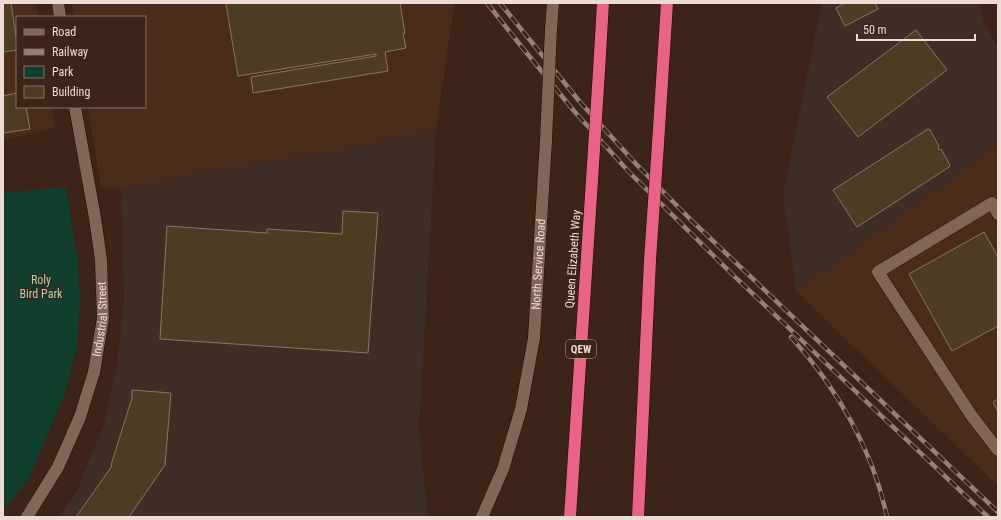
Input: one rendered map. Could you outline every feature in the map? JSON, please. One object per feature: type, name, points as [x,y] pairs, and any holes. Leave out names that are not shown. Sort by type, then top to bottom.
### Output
[{"type":"highway","name":"Queen Elizabeth Way","points":[[570,517],[603,3]]},
{"type":"highway","points":[[638,517],[650,260],[667,3]]},
{"type":"street","points":[[58,3],[60,16]]},
{"type":"street","name":"North Service Road","points":[[482,517],[504,469],[521,408],[534,338],[553,3]]},
{"type":"street","name":"Industrial Street","points":[[27,517],[58,467],[80,417],[94,372],[103,318],[101,260],[96,218],[75,108]]},
{"type":"street","points":[[998,214],[992,203],[878,272],[971,414],[998,450]]},
{"type":"shaded area","points":[[3,3],[36,3],[38,16],[16,16],[16,108],[52,108],[55,128],[3,140]]},
{"type":"shaded area","points":[[72,3],[452,3],[454,7],[436,129],[336,151],[204,172],[121,189],[101,187],[88,108],[146,108],[146,16],[74,16]]},
{"type":"shaded area","points":[[822,3],[979,3],[983,20],[998,48],[998,145],[796,291],[783,194]]},
{"type":"shaded area","points":[[436,129],[419,429],[428,517],[59,517],[76,493],[104,424],[117,365],[124,300],[121,189],[204,172],[336,151]]},
{"type":"shaded area","points":[[998,145],[998,486],[796,291]]},
{"type":"green space","name":"Roly Bird Park","points":[[66,187],[78,264],[80,303],[77,347],[65,393],[29,478],[3,510],[3,193]]},
{"type":"building","points":[[3,3],[11,3],[16,36],[16,50],[3,52]]},
{"type":"building","points":[[400,3],[406,48],[385,52],[388,71],[253,93],[251,77],[376,56],[376,54],[238,76],[226,4]]},
{"type":"building","points":[[845,3],[875,3],[878,9],[845,26],[836,8]]},
{"type":"building","points":[[916,30],[947,70],[858,137],[827,97]]},
{"type":"building","points":[[16,93],[16,108],[26,108],[30,129],[3,133],[3,96]]},
{"type":"building","points":[[928,129],[939,146],[939,150],[941,149],[950,165],[949,167],[857,227],[833,190]]},
{"type":"building","points":[[343,211],[378,213],[368,353],[160,339],[167,226],[267,233],[267,229],[342,234]]},
{"type":"building","points":[[984,232],[998,257],[998,326],[952,351],[909,274]]},
{"type":"building","points":[[132,390],[171,393],[165,465],[129,517],[76,517],[112,466],[111,465],[132,398]]},
{"type":"building","points":[[998,399],[998,412],[993,402]]},
{"type":"railway","points":[[487,3],[574,111],[629,172],[733,275],[988,517]]},
{"type":"railway","points":[[500,3],[580,102],[637,165],[691,220],[998,512]]},
{"type":"railway","points":[[791,337],[823,377],[851,421],[873,468],[887,517]]}]
